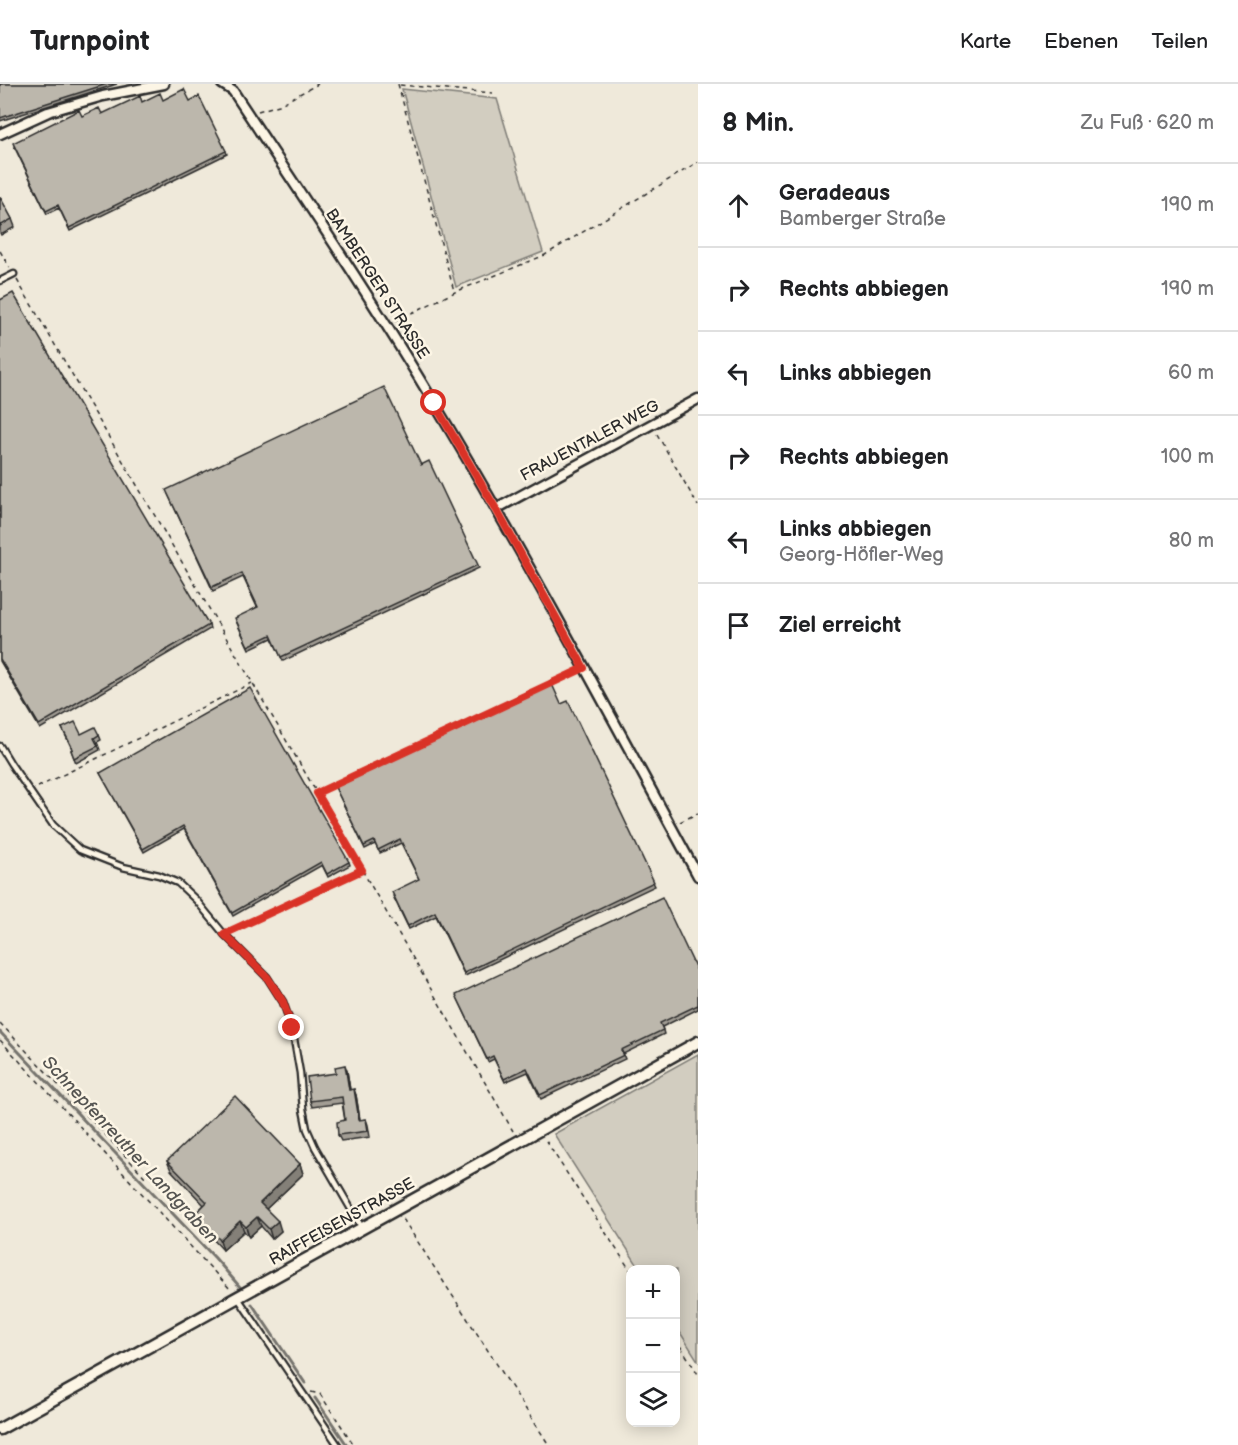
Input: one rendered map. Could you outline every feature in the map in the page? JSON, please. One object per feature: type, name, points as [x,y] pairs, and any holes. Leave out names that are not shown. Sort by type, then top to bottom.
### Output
[{"type":"street","points":[[0,134],[48,112],[103,96],[164,84]]},
{"type":"street","name":"BAMBERGER STRASSE","points":[[222,84],[233,91],[387,326],[434,403],[496,509],[698,876]]},
{"type":"street","name":"FRAUENTALER WEG","points":[[496,509],[698,399]]},
{"type":"street","name":"RAIFFEISENSTRASSE","points":[[0,1429],[698,1042]]},
{"type":"lane","points":[[0,281],[14,274]]},
{"type":"lane","points":[[0,746],[53,825],[80,850],[123,867],[159,874],[178,884],[196,900],[224,934],[267,977],[283,1002],[292,1028],[307,1129],[362,1228]]},
{"type":"lane","points":[[238,1297],[338,1445]]},
{"type":"path","points":[[249,116],[260,109],[279,105],[318,84]]},
{"type":"path","points":[[455,292],[399,85],[493,93]]},
{"type":"path","points":[[387,326],[455,292],[545,255],[698,162]]},
{"type":"path","points":[[0,250],[518,1141]]},
{"type":"path","points":[[651,424],[698,506]]},
{"type":"path","points":[[552,683],[584,668]]},
{"type":"path","points":[[30,791],[253,683]]},
{"type":"path","points":[[317,793],[371,768]]},
{"type":"path","points":[[672,827],[698,813]]},
{"type":"path","points":[[224,934],[362,870]]},
{"type":"path","points":[[0,1023],[148,1180]]},
{"type":"path","points":[[0,1040],[238,1297]]},
{"type":"path","points":[[538,1130],[627,1265]]},
{"type":"path","points":[[397,1209],[549,1445]]},
{"type":"path","points":[[680,1347],[698,1374]]},
{"type":"path","points":[[301,1389],[320,1394],[354,1445]]},
{"type":"shaded area","points":[[402,89],[497,99],[543,252],[456,287]]},
{"type":"shaded area","points":[[698,1054],[698,1361],[680,1332],[680,1265],[637,1265],[554,1134]]},
{"type":"building","points":[[0,84],[107,84],[0,118]]},
{"type":"building","points":[[184,89],[190,101],[199,96],[226,151],[69,228],[58,205],[46,211],[13,143],[79,110],[82,116],[99,108],[102,114],[140,96],[142,102],[160,93],[163,100]]},
{"type":"building","points":[[0,197],[12,219],[0,226]]},
{"type":"building","points":[[13,293],[209,625],[39,725],[0,659],[0,300]]},
{"type":"building","points":[[384,387],[421,465],[429,461],[478,565],[281,657],[271,635],[248,646],[235,618],[258,607],[242,573],[212,587],[166,490]]},
{"type":"building","points":[[551,682],[561,704],[568,701],[654,882],[464,973],[435,912],[408,926],[392,892],[419,879],[400,839],[378,850],[374,841],[364,846],[334,785]]},
{"type":"building","points":[[250,688],[349,862],[327,874],[321,862],[232,913],[183,826],[143,849],[100,773]]},
{"type":"building","points":[[75,722],[81,734],[95,727],[99,735],[94,738],[98,746],[74,758],[71,750],[73,749],[62,728]]},
{"type":"building","points":[[662,897],[698,973],[698,1005],[660,1023],[663,1030],[621,1050],[624,1055],[540,1095],[527,1068],[504,1079],[493,1056],[487,1059],[456,995]]},
{"type":"building","points":[[345,1065],[349,1090],[354,1089],[359,1120],[366,1119],[368,1131],[338,1135],[337,1122],[345,1120],[342,1097],[310,1101],[307,1077],[336,1073],[335,1067]]},
{"type":"building","points":[[235,1096],[300,1164],[260,1203],[278,1221],[269,1229],[257,1217],[246,1227],[240,1221],[220,1240],[195,1214],[207,1202],[167,1161]]},
{"type":"waterway","name":"Schnepfenreuther Landgraben","points":[[0,1032],[240,1287]]},
{"type":"waterway","name":"Schnepfenreuther Landgraben","points":[[252,1304],[305,1383]]},
{"type":"waterway","name":"Schnepfenreuther Landgraben","points":[[315,1398],[347,1445]]},
{"type":"route","points":[[292,1028],[283,1002],[267,977],[224,934],[362,870],[317,793],[584,668],[434,403]]}]
